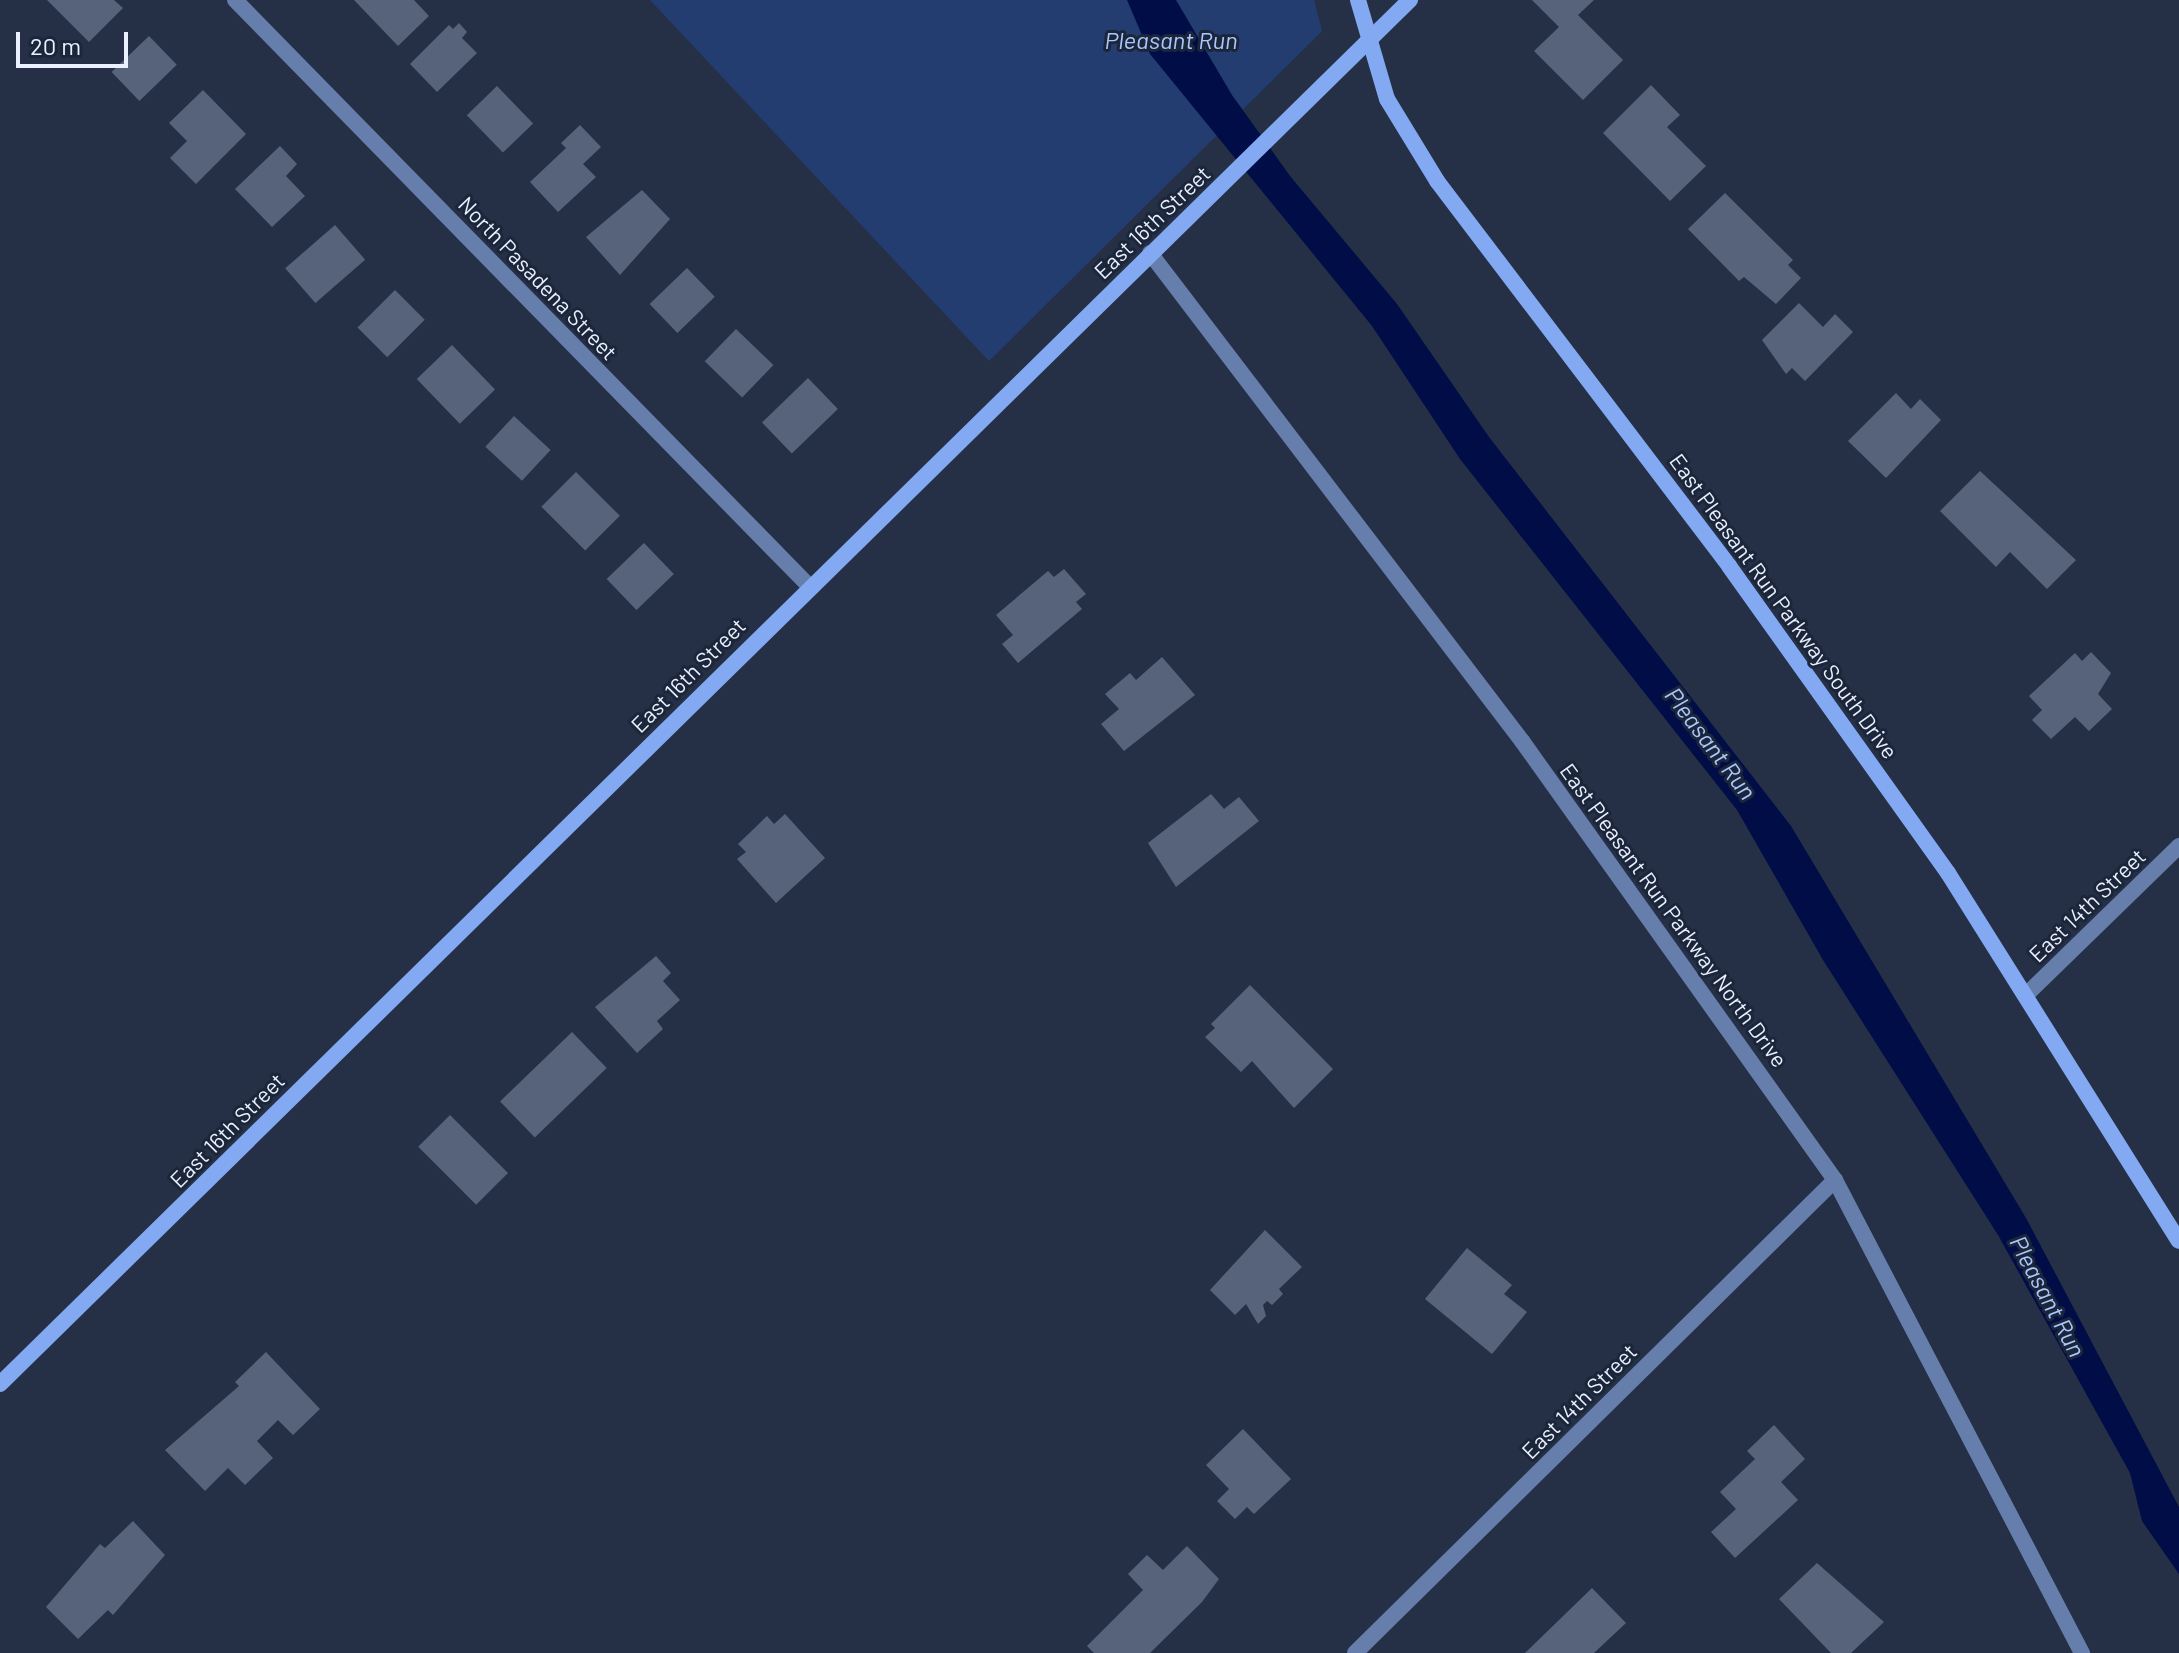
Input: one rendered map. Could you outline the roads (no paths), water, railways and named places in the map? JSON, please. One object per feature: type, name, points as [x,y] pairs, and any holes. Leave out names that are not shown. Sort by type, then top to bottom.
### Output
[{"type":"street","name":"North Pasadena Street","points":[[235,0],[809,586]]},
{"type":"street","name":"East Pleasant Run Parkway South Drive","points":[[1358,0],[1367,43],[1387,99],[1437,181],[1757,604],[1948,873],[2179,1241]]},
{"type":"street","name":"East 16th Street","points":[[0,1384],[809,586],[1410,0]]},
{"type":"street","name":"East Pleasant Run Parkway North Drive","points":[[1150,253],[1522,741],[1835,1180],[2082,1653]]},
{"type":"street","name":"East 14th Street","points":[[2026,995],[2179,846]]},
{"type":"street","name":"East 14th Street","points":[[1355,1653],[1835,1180]]},
{"type":"water","name":"Pleasant Run","points":[[1127,0],[1176,0],[1232,95],[1290,176],[1397,304],[1489,437],[1791,826],[2026,1218],[2179,1507],[2179,1574],[2142,1521],[2130,1473],[1998,1235],[1823,960],[1737,810],[1460,459],[1372,326],[1150,54]]}]
